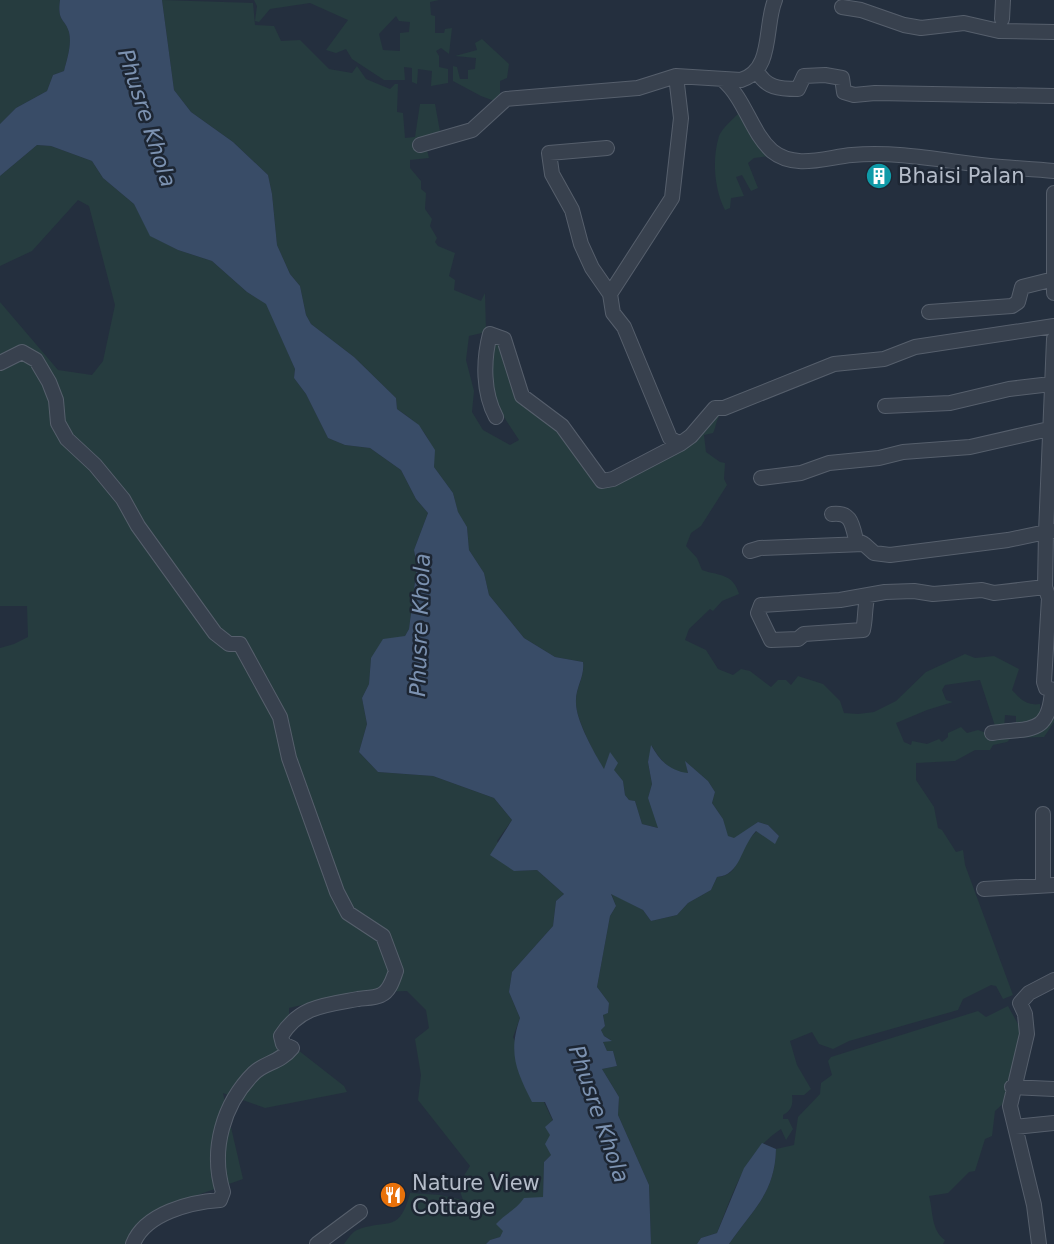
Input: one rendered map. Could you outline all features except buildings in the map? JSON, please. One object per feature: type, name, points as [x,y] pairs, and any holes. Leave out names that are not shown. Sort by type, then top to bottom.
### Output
[{"type":"street","points":[[420,145],[472,130],[506,99],[638,88],[676,76],[741,80],[757,71],[763,61],[770,12],[775,0]]},
{"type":"street","points":[[994,0],[1002,0],[1002,19]]},
{"type":"street","points":[[842,7],[861,10],[904,25],[921,28],[964,23],[999,31],[1054,32]]},
{"type":"street","points":[[757,71],[763,83],[781,90],[798,89],[804,76],[825,75],[842,78],[844,92],[854,95],[875,93],[1054,96]]},
{"type":"street","points":[[610,294],[672,198],[681,118],[676,76]]},
{"type":"street","points":[[723,80],[736,92],[746,113],[773,151],[800,162],[853,154],[924,157],[1054,171]]},
{"type":"street","points":[[607,148],[549,153],[552,174],[572,210],[581,244],[592,268],[610,294],[613,313],[624,327],[670,438],[680,444]]},
{"type":"street","points":[[1054,194],[1054,293]]},
{"type":"street","points":[[929,312],[1012,306],[1018,302],[1022,287],[1054,279]]},
{"type":"street","points":[[496,417],[485,388],[487,346],[490,334],[504,339],[522,396],[562,426],[602,481],[613,479],[680,444],[691,436],[715,408],[724,408],[834,363],[884,359],[915,347],[1054,326]]},
{"type":"street","points":[[992,733],[1030,730],[1041,723],[1052,707],[1053,690],[1046,688],[1044,682],[1050,634],[1049,598],[1045,587],[1050,531],[1049,429],[1054,339]]},
{"type":"street","points":[[0,363],[22,352],[36,360],[56,400],[58,423],[67,439],[95,465],[123,499],[138,526],[215,633],[229,644],[240,644],[280,717],[290,758],[337,891],[348,913],[383,936],[396,971],[390,986],[382,994],[332,1004],[299,1014],[291,1020],[281,1036],[283,1044],[292,1048],[279,1061],[256,1071],[235,1099],[223,1123],[218,1142],[223,1192],[220,1200],[205,1201],[168,1212],[146,1228],[133,1244]]},
{"type":"street","points":[[885,406],[950,403],[1052,379]]},
{"type":"street","points":[[761,478],[801,473],[829,464],[879,458],[903,452],[970,447],[1049,429]]},
{"type":"street","points":[[832,514],[844,513],[849,516],[856,540],[874,554],[890,555],[1008,540],[1050,531]]},
{"type":"street","points":[[750,551],[759,548],[864,544]]},
{"type":"street","points":[[868,595],[864,610],[866,619],[863,630],[804,634],[798,639],[771,640],[758,613],[760,604],[914,591],[933,594],[982,590],[1013,592],[1045,587]]},
{"type":"street","points":[[984,889],[1048,884],[1043,814]]},
{"type":"street","points":[[1054,980],[1029,993],[1020,1003],[1025,1014],[1027,1035],[1012,1087],[1010,1106],[1034,1205],[1039,1243],[1054,1236]]},
{"type":"street","points":[[1012,1087],[1054,1089]]},
{"type":"street","points":[[1015,1127],[1054,1123]]},
{"type":"street","points":[[317,1244],[360,1212]]},
{"type":"green space","points":[[0,0],[60,0],[60,16],[69,32],[70,42],[64,71],[53,75],[47,91],[16,108],[0,124]]},
{"type":"green space","points":[[162,0],[253,3],[255,25],[274,26],[281,41],[300,40],[329,69],[352,73],[357,66],[366,79],[390,89],[398,84],[397,112],[403,113],[405,138],[415,137],[420,104],[435,104],[441,137],[420,143],[420,148],[427,150],[429,158],[410,160],[410,168],[421,181],[421,189],[426,193],[425,209],[432,219],[430,226],[437,238],[435,242],[438,246],[455,253],[449,276],[455,280],[454,290],[481,301],[485,293],[486,332],[469,336],[466,360],[474,391],[472,412],[483,430],[510,445],[519,440],[498,408],[490,388],[494,340],[504,345],[521,397],[564,432],[593,471],[599,485],[646,467],[680,449],[717,413],[724,411],[713,433],[704,435],[706,452],[725,463],[724,479],[727,485],[701,526],[691,533],[686,546],[697,558],[702,570],[729,579],[739,594],[722,601],[713,611],[710,609],[689,629],[685,640],[706,650],[718,669],[733,675],[741,669],[750,671],[771,687],[778,680],[786,680],[791,685],[798,676],[823,684],[840,701],[844,713],[858,714],[874,712],[896,701],[926,672],[965,654],[975,658],[994,656],[1019,669],[1012,690],[1015,694],[1028,703],[1040,704],[1040,720],[1035,725],[1016,728],[1016,716],[1005,715],[1004,728],[996,729],[980,680],[945,685],[942,690],[946,700],[953,702],[896,723],[904,742],[911,745],[912,741],[927,744],[939,739],[942,742],[948,737],[948,733],[961,727],[967,733],[978,730],[992,735],[1036,730],[1054,709],[1054,722],[1044,737],[1011,738],[1007,742],[993,745],[990,750],[975,750],[955,761],[916,763],[916,780],[934,807],[938,828],[942,830],[956,852],[963,850],[965,865],[1013,995],[1003,999],[996,986],[991,985],[963,999],[958,1010],[849,1041],[833,1049],[819,1044],[812,1032],[790,1041],[797,1065],[811,1089],[804,1095],[792,1095],[791,1107],[783,1115],[783,1119],[788,1119],[793,1129],[786,1140],[781,1129],[758,1150],[741,1175],[717,1233],[701,1238],[697,1244],[651,1244],[649,1185],[618,1115],[619,1097],[602,1069],[617,1066],[613,1051],[607,1051],[603,1042],[611,1040],[604,1036],[601,1030],[605,1026],[603,1014],[608,1013],[609,1003],[597,987],[610,916],[616,906],[611,893],[643,910],[651,921],[677,915],[688,903],[711,890],[717,877],[732,871],[745,844],[757,831],[775,843],[779,836],[768,825],[758,822],[734,839],[727,836],[723,819],[712,803],[715,792],[708,781],[686,762],[688,774],[671,768],[659,757],[652,746],[648,762],[652,784],[648,798],[659,828],[642,824],[635,801],[629,800],[625,795],[623,781],[613,770],[617,763],[610,753],[604,770],[580,720],[576,698],[583,673],[583,662],[555,657],[524,638],[489,595],[484,573],[469,550],[467,527],[458,513],[453,493],[434,467],[434,457],[429,440],[413,420],[397,409],[396,398],[354,357],[311,324],[306,315],[300,286],[290,274],[277,245],[268,175],[233,142],[191,112],[174,90]]},
{"type":"green space","points":[[254,0],[439,0],[430,2],[431,15],[435,16],[435,33],[444,33],[445,29],[452,28],[449,54],[441,48],[436,51],[439,56],[439,67],[448,69],[448,83],[431,86],[432,71],[418,69],[417,84],[412,82],[412,68],[404,67],[405,80],[384,80],[352,59],[346,49],[336,53],[326,50],[348,20],[310,3],[270,9],[259,22],[255,21],[257,6]],"holes":[[[396,16],[399,21],[410,22],[409,32],[400,33],[400,51],[383,50],[379,34]]]},
{"type":"green space","points":[[482,39],[509,64],[507,78],[500,81],[500,103],[453,81],[453,66],[457,67],[460,79],[468,79],[468,70],[475,69],[476,58],[455,56],[477,50],[475,43]]},
{"type":"green space","points":[[741,111],[770,156],[754,158],[748,163],[758,188],[751,191],[742,175],[736,177],[744,196],[731,198],[730,208],[725,210],[716,183],[717,145],[723,130]]},
{"type":"green space","points":[[37,145],[51,146],[92,161],[103,178],[134,204],[151,236],[178,250],[212,261],[247,292],[267,304],[295,369],[294,378],[306,394],[328,438],[345,445],[370,448],[401,470],[416,499],[428,513],[414,550],[417,566],[409,629],[405,636],[371,658],[369,684],[362,698],[367,724],[359,752],[378,772],[433,776],[494,798],[512,820],[497,841],[514,871],[537,870],[564,894],[556,901],[553,926],[512,972],[509,992],[520,1018],[513,1037],[553,1121],[550,1135],[551,1155],[544,1162],[543,1197],[518,1207],[500,1237],[486,1244],[344,1244],[357,1230],[396,1220],[406,1206],[410,1193],[440,1195],[463,1200],[458,1185],[470,1166],[418,1100],[421,1075],[415,1039],[429,1028],[426,1010],[407,991],[352,993],[289,1008],[289,1043],[344,1086],[347,1092],[265,1108],[223,1093],[243,1179],[161,1208],[137,1224],[125,1244],[0,1244],[0,648],[28,637],[27,606],[0,606],[0,302],[58,370],[92,375],[103,361],[115,305],[89,206],[78,200],[32,251],[0,266],[0,176]]},
{"type":"green space","points":[[741,407],[730,413],[724,411]]},
{"type":"green space","points":[[1008,1006],[1024,1035],[1007,1100],[995,1111],[992,1136],[985,1139],[975,1171],[969,1172],[948,1193],[929,1196],[935,1226],[945,1240],[943,1244],[729,1244],[767,1190],[775,1165],[776,1149],[794,1145],[798,1117],[820,1094],[821,1083],[832,1075],[828,1061],[831,1057],[978,1011],[986,1017]]},
{"type":"water","name":"Phusre Khola","points":[[60,0],[162,0],[174,90],[191,112],[233,142],[268,175],[277,245],[290,274],[300,286],[306,315],[311,324],[354,357],[396,398],[397,409],[419,425],[435,450],[434,467],[453,493],[458,512],[467,527],[469,550],[484,573],[489,595],[524,638],[555,657],[583,662],[583,673],[576,698],[579,719],[604,769],[610,752],[618,763],[614,770],[623,781],[625,795],[629,800],[635,801],[642,824],[658,828],[648,798],[652,784],[648,762],[651,745],[658,756],[671,767],[688,773],[685,761],[708,781],[715,792],[712,803],[723,819],[728,836],[734,838],[758,822],[768,825],[779,836],[775,844],[756,831],[736,866],[725,875],[717,877],[711,890],[688,903],[677,915],[651,921],[643,910],[611,894],[616,906],[610,916],[597,987],[609,1003],[608,1013],[603,1015],[605,1026],[601,1030],[604,1036],[612,1041],[603,1042],[607,1051],[613,1051],[617,1066],[602,1069],[619,1097],[618,1115],[649,1185],[651,1244],[486,1244],[500,1237],[503,1231],[496,1224],[524,1198],[543,1197],[544,1162],[551,1155],[545,1144],[550,1135],[545,1127],[553,1120],[545,1102],[532,1102],[518,1071],[514,1052],[516,1030],[520,1018],[509,992],[512,972],[553,926],[556,901],[564,894],[537,870],[514,871],[490,855],[512,820],[494,798],[433,776],[378,772],[359,752],[367,724],[362,698],[369,684],[371,658],[383,639],[405,636],[409,629],[417,566],[414,550],[428,513],[416,499],[401,470],[370,448],[345,445],[328,438],[306,394],[294,378],[295,369],[266,304],[247,292],[212,261],[178,250],[150,236],[134,204],[103,178],[92,161],[51,146],[37,145],[0,176],[0,124],[16,108],[47,91],[53,75],[64,71],[70,37],[60,16]]},
{"type":"water","points":[[762,1143],[776,1149],[775,1165],[761,1201],[729,1244],[697,1244],[701,1238],[717,1233],[744,1168]]},
{"type":"place","name":"Bhaisi Palan","points":[[879,176]]},
{"type":"place","name":"Nature View Cottage","points":[[393,1195]]}]
